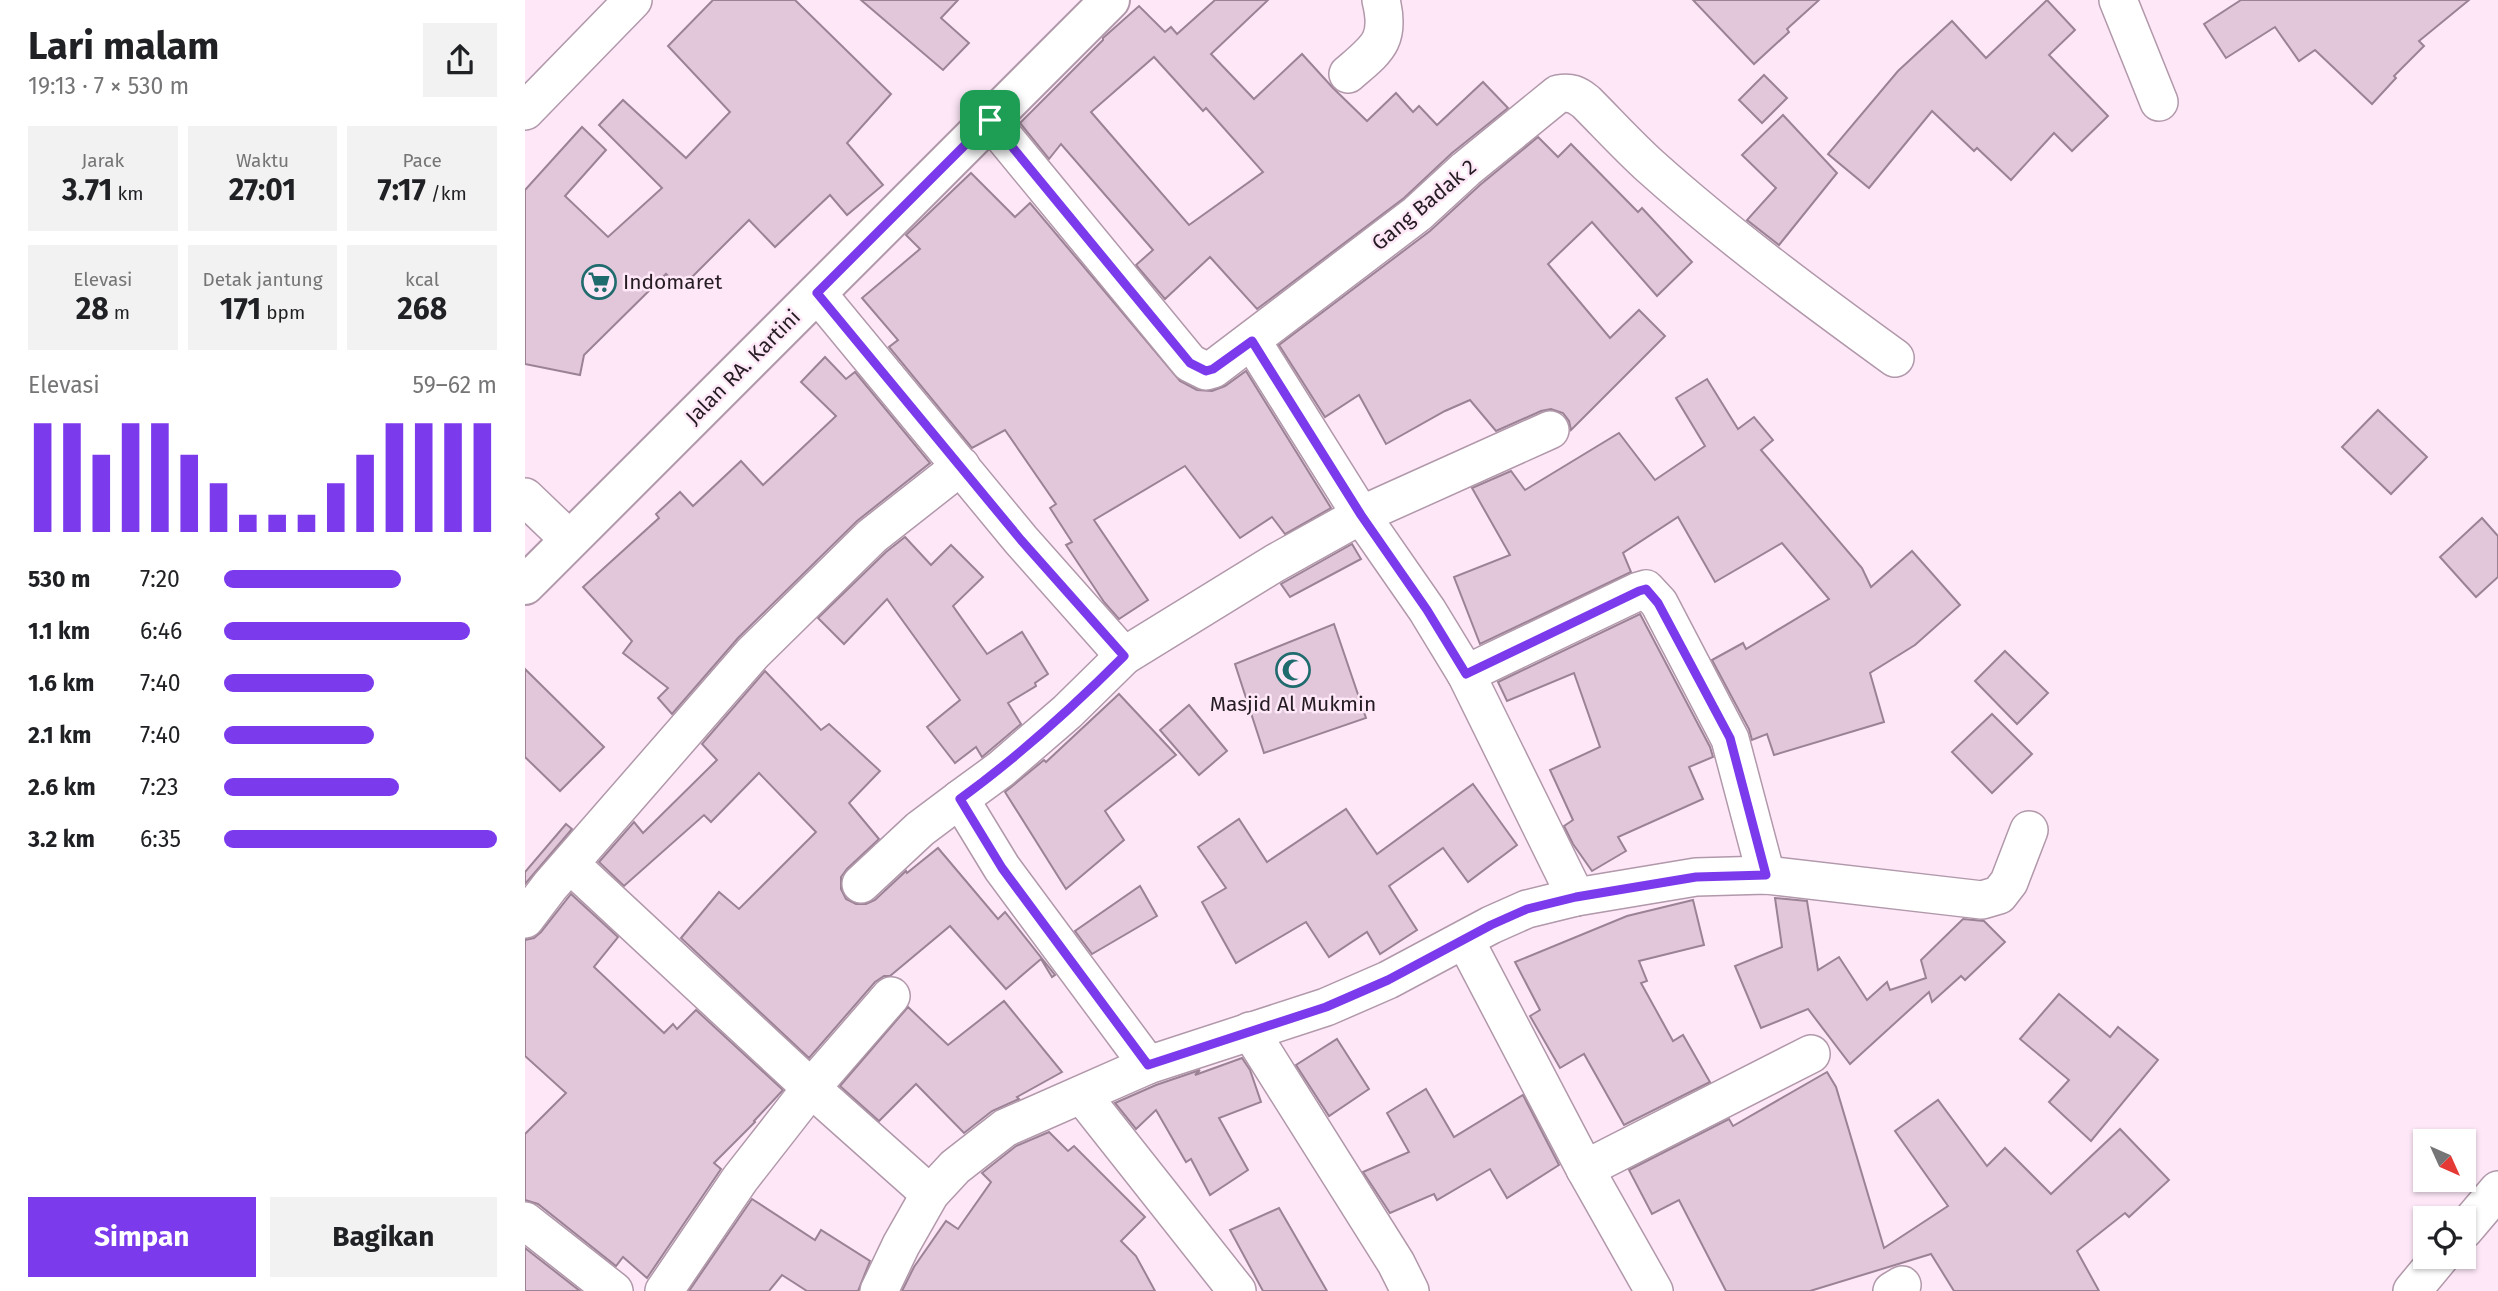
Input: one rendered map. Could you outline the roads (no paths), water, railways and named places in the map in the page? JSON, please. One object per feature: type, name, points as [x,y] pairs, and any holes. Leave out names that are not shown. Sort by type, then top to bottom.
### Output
[{"type":"street","points":[[525,111],[633,0]]},
{"type":"street","name":"Jalan RA. Kartini","points":[[525,585],[1110,0]]},
{"type":"street","points":[[1348,74],[1377,49],[1385,18],[1381,0]]},
{"type":"street","points":[[2118,0],[2159,102]]},
{"type":"street","name":"Gang Badak 2","points":[[990,120],[1190,363],[1206,371],[1213,369],[1252,341],[1417,214],[1466,169],[1558,94],[1567,93],[1576,94],[1586,102],[1649,165],[1728,232],[1810,297],[1895,358]]},
{"type":"street","points":[[817,293],[1124,656]]},
{"type":"street","points":[[1252,341],[1361,515],[1427,610],[1466,674],[1576,897]]},
{"type":"street","points":[[861,884],[920,829],[1001,769],[1067,712],[1124,656],[1361,515],[1549,430]]},
{"type":"street","points":[[525,919],[753,653],[872,536],[961,466]]},
{"type":"street","points":[[525,497],[570,540]]},
{"type":"street","points":[[1466,674],[1646,589],[1658,603],[1730,738],[1766,875]]},
{"type":"street","points":[[960,799],[1002,868],[1148,1065]]},
{"type":"street","points":[[879,1291],[930,1194],[955,1167],[1005,1128],[1148,1065],[1338,1001],[1388,980],[1491,925],[1527,909],[1576,897],[1696,877],[1766,875],[1982,900],[1999,895],[2009,881],[2029,830]]},
{"type":"street","points":[[570,864],[811,1088],[930,1194]]},
{"type":"street","points":[[1465,940],[1585,1169],[1654,1291]]},
{"type":"street","points":[[664,1291],[740,1179],[811,1088],[891,996]]},
{"type":"street","points":[[1250,1031],[1396,1263],[1410,1291]]},
{"type":"street","points":[[1585,1169],[1811,1054]]},
{"type":"street","points":[[1082,1095],[1237,1291]]},
{"type":"street","points":[[2476,1216],[2498,1190]]},
{"type":"street","points":[[525,1221],[614,1291]]},
{"type":"street","points":[[2411,1291],[2430,1269]]},
{"type":"place","name":"Indomaret","points":[[599,282]]},
{"type":"place","name":"Masjid Al Mukmin","points":[[1293,670]]}]
